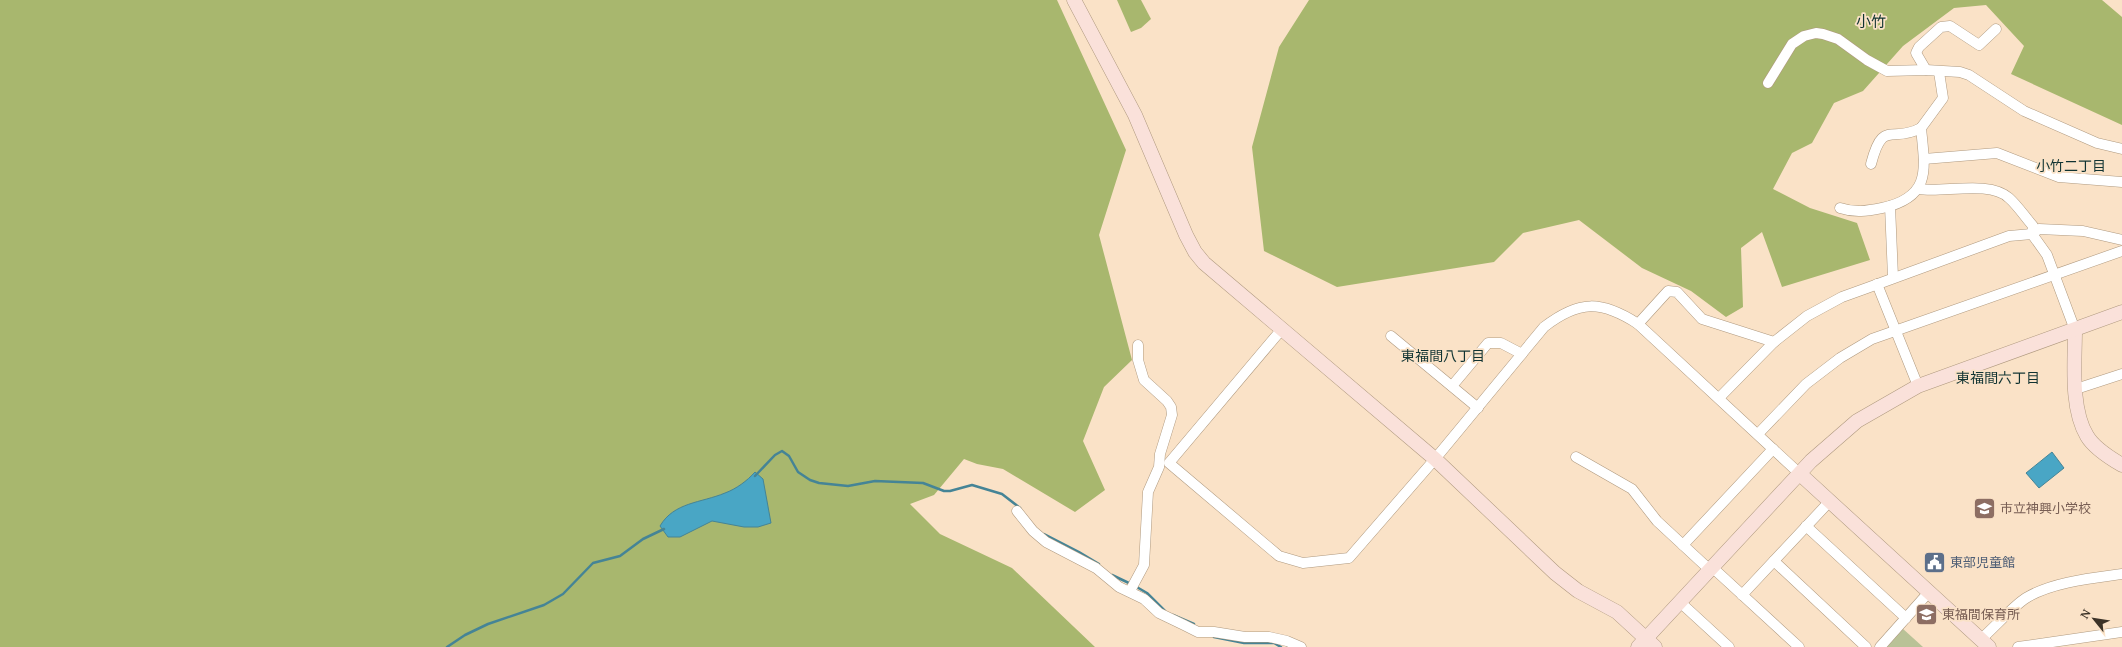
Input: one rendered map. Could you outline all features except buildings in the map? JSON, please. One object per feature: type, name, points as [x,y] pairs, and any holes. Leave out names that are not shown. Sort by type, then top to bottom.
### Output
[{"type":"street","points":[[1074,0],[1135,115],[1195,252],[1204,263],[1435,459],[1568,584],[1617,612],[1647,644],[1681,603],[1800,474],[1834,440],[1857,421],[1918,386],[2122,312]]},
{"type":"street","points":[[1926,70],[1916,53],[1919,47],[1941,27],[1950,26],[1979,45],[1996,29]]},
{"type":"street","points":[[1768,83],[1792,44],[1804,36],[1816,33],[1823,34],[1838,40],[1867,60],[1887,70],[1960,72],[1969,76],[2024,111],[2097,143],[2122,150]]},
{"type":"street","points":[[1871,164],[1876,144],[1885,136],[1891,133],[1905,134],[1921,128],[1943,98],[1939,72]]},
{"type":"street","points":[[1840,208],[1856,212],[1890,206],[1902,202],[1919,188],[1922,179],[1924,159],[1921,128]]},
{"type":"street","points":[[1924,159],[1997,153],[2059,177],[2122,182]]},
{"type":"street","points":[[1919,188],[1985,189],[1998,192],[2009,197],[2032,226],[2032,234],[2048,255],[2075,330],[2077,415],[2087,436],[2108,456],[2122,465]]},
{"type":"street","points":[[1890,206],[1893,277]]},
{"type":"street","points":[[1719,398],[1774,342],[1807,316],[1842,297],[1893,277],[2009,236],[2032,234],[2039,229],[2083,231],[2122,240]]},
{"type":"street","points":[[1758,434],[1806,384],[1840,358],[1872,339],[2122,251]]},
{"type":"street","points":[[1877,284],[1918,386]]},
{"type":"street","points":[[1638,324],[1668,292],[1676,292],[1702,318],[1774,342]]},
{"type":"street","points":[[1169,463],[1279,556],[1302,563],[1349,558],[1435,459],[1544,327],[1559,316],[1576,308],[1606,308],[1622,313],[1638,324],[1929,592],[1982,645],[2026,598],[2048,588],[2086,579],[2122,574]]},
{"type":"street","points":[[1159,467],[1169,463],[1282,329]]},
{"type":"street","points":[[1391,336],[1478,408]]},
{"type":"street","points":[[1452,386],[1488,343],[1501,343],[1522,354]]},
{"type":"street","points":[[1130,591],[1144,565],[1148,492],[1159,467],[1160,454],[1172,415],[1171,407],[1167,401],[1144,380],[1138,360],[1138,345]]},
{"type":"street","points":[[2076,389],[2122,374]]},
{"type":"street","points":[[1683,545],[1773,449]]},
{"type":"street","points":[[1576,457],[1632,489],[1657,521],[1799,647]]},
{"type":"street","points":[[1742,595],[1830,501]]},
{"type":"street","points":[[1017,511],[1033,531],[1046,542],[1096,568],[1112,582],[1144,599],[1159,613],[1198,632],[1214,632],[1245,637],[1269,636],[1287,641],[1300,647]]},
{"type":"street","points":[[1806,526],[1906,618]]},
{"type":"street","points":[[1774,562],[1866,647]]},
{"type":"street","points":[[1880,647],[1929,592]]},
{"type":"street","points":[[1681,603],[1729,647]]},
{"type":"street","points":[[2018,647],[2122,632]]},
{"type":"green space","points":[[0,0],[1057,0],[1126,150],[1099,235],[1132,360],[1104,387],[1083,441],[1105,490],[1075,512],[1003,469],[977,464],[964,459],[934,495],[910,504],[940,534],[1012,568],[1095,647],[0,647]]},
{"type":"green space","points":[[1117,0],[1141,0],[1151,19],[1141,28],[1131,32]]},
{"type":"green space","points":[[1309,0],[2102,0],[2122,17],[2122,125],[2011,74],[2024,46],[1986,5],[1954,8],[1903,46],[1863,91],[1834,103],[1812,143],[1792,153],[1773,189],[1810,208],[1857,223],[1870,260],[1782,287],[1762,232],[1741,248],[1743,307],[1726,317],[1691,291],[1642,268],[1579,220],[1523,233],[1494,262],[1337,287],[1264,251],[1252,147],[1279,47]]},
{"type":"green space","points":[[1902,628],[1923,647],[1884,647]]},
{"type":"water","points":[[2052,452],[2064,468],[2039,488],[2026,473]]},
{"type":"water","points":[[755,472],[763,479],[771,523],[758,527],[744,527],[712,521],[680,537],[668,537],[660,526],[666,518],[680,508],[729,491],[748,479]]},
{"type":"waterway","points":[[755,476],[775,455],[782,451],[789,456],[798,472],[810,480],[819,483],[848,486],[875,481],[923,483],[944,491],[950,491],[972,485],[1002,494],[1020,508]]},
{"type":"waterway","points":[[447,647],[465,635],[488,624],[544,605],[563,594],[593,563],[620,556],[643,539],[664,529]]},
{"type":"waterway","points":[[1044,534],[1099,564]]},
{"type":"waterway","points":[[1112,575],[1131,584]]},
{"type":"waterway","points":[[1135,586],[1147,593],[1165,611]]},
{"type":"waterway","points":[[1173,615],[1194,624]]},
{"type":"waterway","points":[[1214,637],[1244,643],[1274,643],[1281,647]]},
{"type":"place","name":"市立神興小学校","points":[[1985,508]]},
{"type":"place","name":"東部児童館","points":[[1935,562]]},
{"type":"place","name":"東福間保育所","points":[[1927,614]]},
{"type":"district","name":"小竹","points":[[1871,22]]},
{"type":"district","name":"小竹二丁目","points":[[2071,166]]},
{"type":"district","name":"東福間八丁目","points":[[1443,356]]},
{"type":"district","name":"東福間六丁目","points":[[1998,378]]}]
